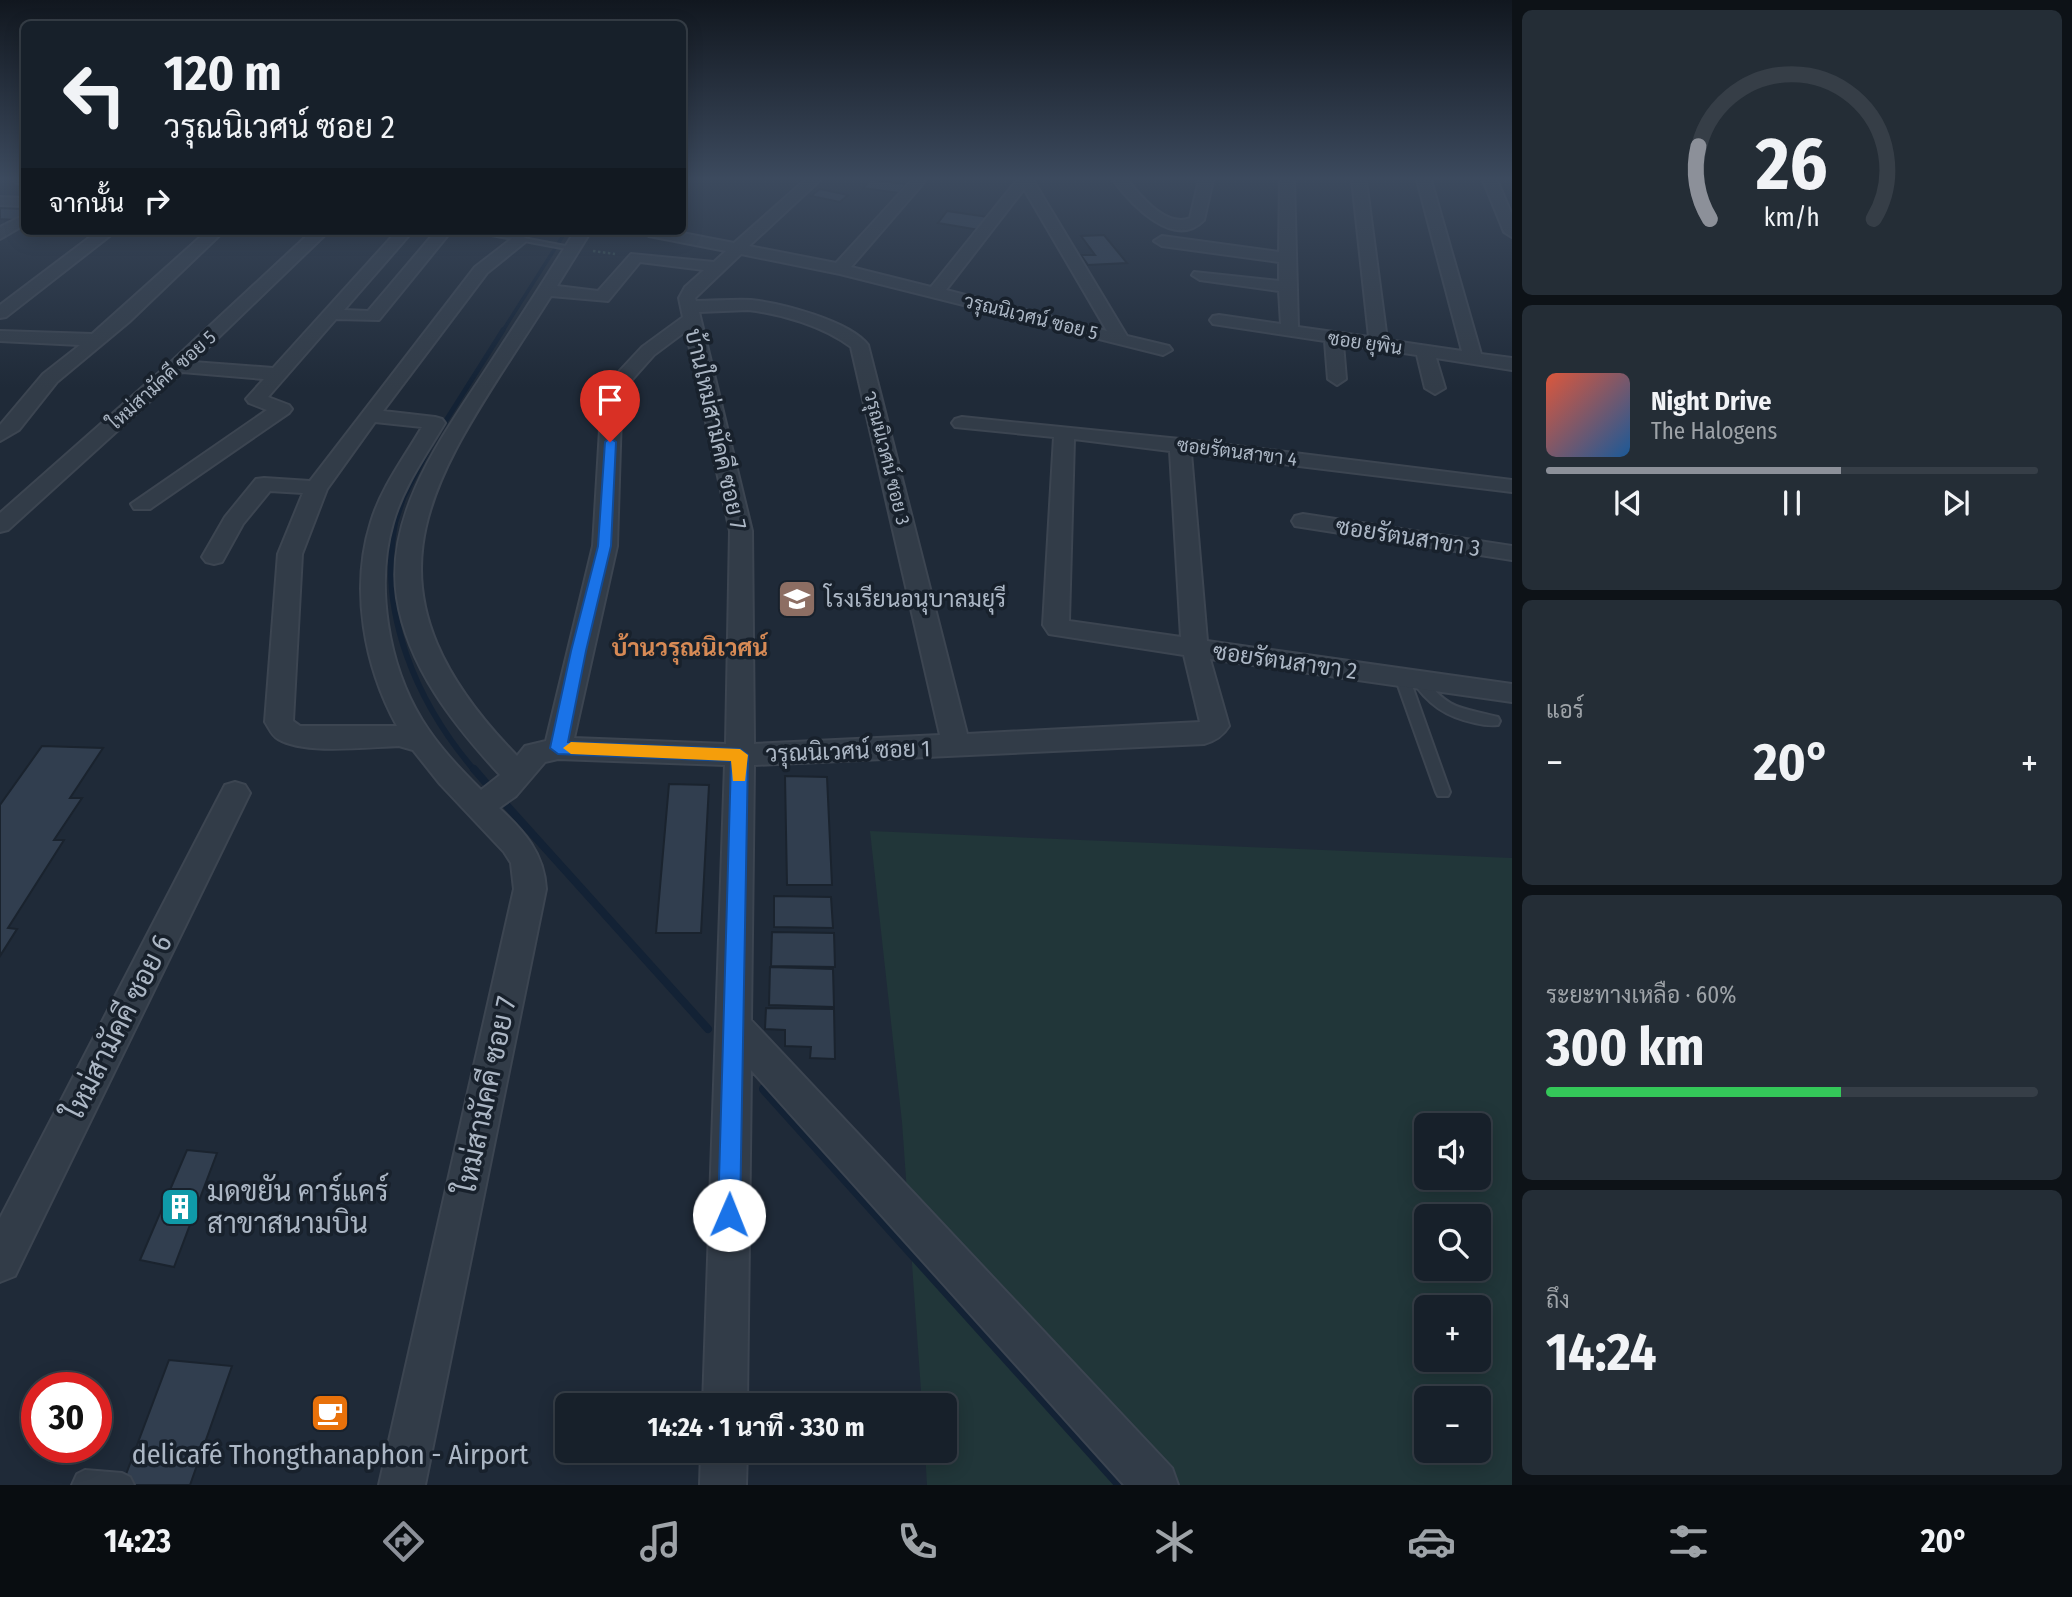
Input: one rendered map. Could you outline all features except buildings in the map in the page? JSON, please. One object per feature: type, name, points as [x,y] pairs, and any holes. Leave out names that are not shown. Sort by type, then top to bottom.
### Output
[{"type":"street","points":[[0,313],[84,249]]},
{"type":"street","points":[[0,435],[12,426],[50,378],[196,249]]},
{"type":"street","name":"ใหม่สามัคคี ซอย 5","points":[[0,525],[178,366],[302,249]]},
{"type":"street","points":[[142,504],[282,410],[256,399],[388,249]]},
{"type":"street","points":[[330,314],[373,316],[428,249]]},
{"type":"street","points":[[422,743],[399,736],[294,736],[282,728],[279,722],[290,554],[316,488],[481,270],[507,249]]},
{"type":"street","points":[[566,249],[546,290],[460,427],[433,477],[413,529],[407,570],[409,596],[417,628],[437,675],[476,732],[497,793],[535,754],[558,748],[605,546],[611,412],[621,381],[648,351],[690,313]]},
{"type":"street","name":"บ้านใหม่สามัคคี ซอย 7","points":[[725,1393],[740,755],[741,531],[687,298],[691,290],[735,249]]},
{"type":"street","name":"วรุณนิเวศน์ ซอย 5","points":[[742,249],[840,269],[1163,350]]},
{"type":"street","points":[[840,269],[857,249]]},
{"type":"street","points":[[935,293],[970,249]]},
{"type":"street","points":[[1067,249],[1121,340]]},
{"type":"street","points":[[1219,249],[1288,258]]},
{"type":"street","points":[[1288,249],[1290,332]]},
{"type":"street","points":[[1367,249],[1379,345]]},
{"type":"street","points":[[1443,249],[1473,359]]},
{"type":"street","points":[[546,290],[602,297],[636,258],[715,267]]},
{"type":"street","points":[[1200,275],[1287,287]]},
{"type":"street","name":"วรุณนิเวศน์ ซอย 3","points":[[690,313],[750,305],[765,307],[852,337],[859,345],[956,746]]},
{"type":"street","name":"ซอย ยุพิน","points":[[1219,320],[1512,364]]},
{"type":"street","points":[[0,336],[96,340]]},
{"type":"street","points":[[1334,339],[1337,379]]},
{"type":"street","points":[[1425,352],[1435,388]]},
{"type":"street","points":[[178,366],[277,374]]},
{"type":"street","name":"ใหม่สามัคคี ซอย 7","points":[[369,415],[435,423],[387,508],[377,535],[373,570],[374,611],[382,652],[397,694],[422,743],[497,793],[531,872],[530,889],[401,1485]]},
{"type":"street","name":"ซอยรัตนสาขา 4","points":[[962,423],[1180,445],[1512,486]]},
{"type":"street","name":"ซอยรัตนสาขา 2","points":[[1065,432],[1056,625],[1058,628],[1512,693]]},
{"type":"street","points":[[1180,445],[1195,649]]},
{"type":"street","points":[[214,557],[233,522],[264,484],[316,488]]},
{"type":"street","name":"ซอยรัตนสาขา 3","points":[[1303,521],[1512,553]]},
{"type":"street","name":"วรุณนิเวศน์ ซอย 1","points":[[558,748],[740,755],[1204,734],[1215,726],[1195,649]]},
{"type":"street","name":"ใหม่สามัคคี ซอย 6","points":[[0,1261],[235,793]]},
{"type":"street","points":[[733,1025],[1155,1485]]},
{"type":"street","points":[[723,1485],[724,1463]]},
{"type":"lane","points":[[1410,678],[1443,707],[1461,716],[1493,722]]},
{"type":"lane","points":[[1410,678],[1443,792]]},
{"type":"lane","points":[[84,1485],[85,1482],[122,1485]]},
{"type":"path","points":[[597,249],[636,258]]},
{"type":"green space","points":[[870,831],[1512,858],[1512,1485],[927,1485],[926,1463],[957,1463],[957,1393],[921,1393],[902,1122]]},
{"type":"waterway","points":[[502,332],[554,249]]},
{"type":"waterway","points":[[440,430],[503,330]]},
{"type":"waterway","points":[[395,524],[404,497],[430,446]]},
{"type":"waterway","points":[[395,523],[391,557],[392,590],[406,655],[435,716],[475,771]]},
{"type":"waterway","points":[[474,769],[492,790]]},
{"type":"waterway","points":[[500,798],[708,1029]]},
{"type":"waterway","points":[[764,1089],[1120,1485]]},
{"type":"slow traffic","points":[[571,748],[740,755],[739,777]]},
{"type":"place","name":"โรงเรียนอนุบาลมยุรี","points":[[797,599]]},
{"type":"place","name":"มดขยัน คาร์แคร์ สาขาสนามบิน","points":[[180,1207]]},
{"type":"place","name":"delicafé Thongthanaphon - Airport","points":[[330,1413]]},
{"type":"district","name":"บ้านวรุณนิเวศน์","points":[[690,648]]},
{"type":"route","points":[[610,442],[605,546],[558,748],[740,755],[729,1215]]}]
